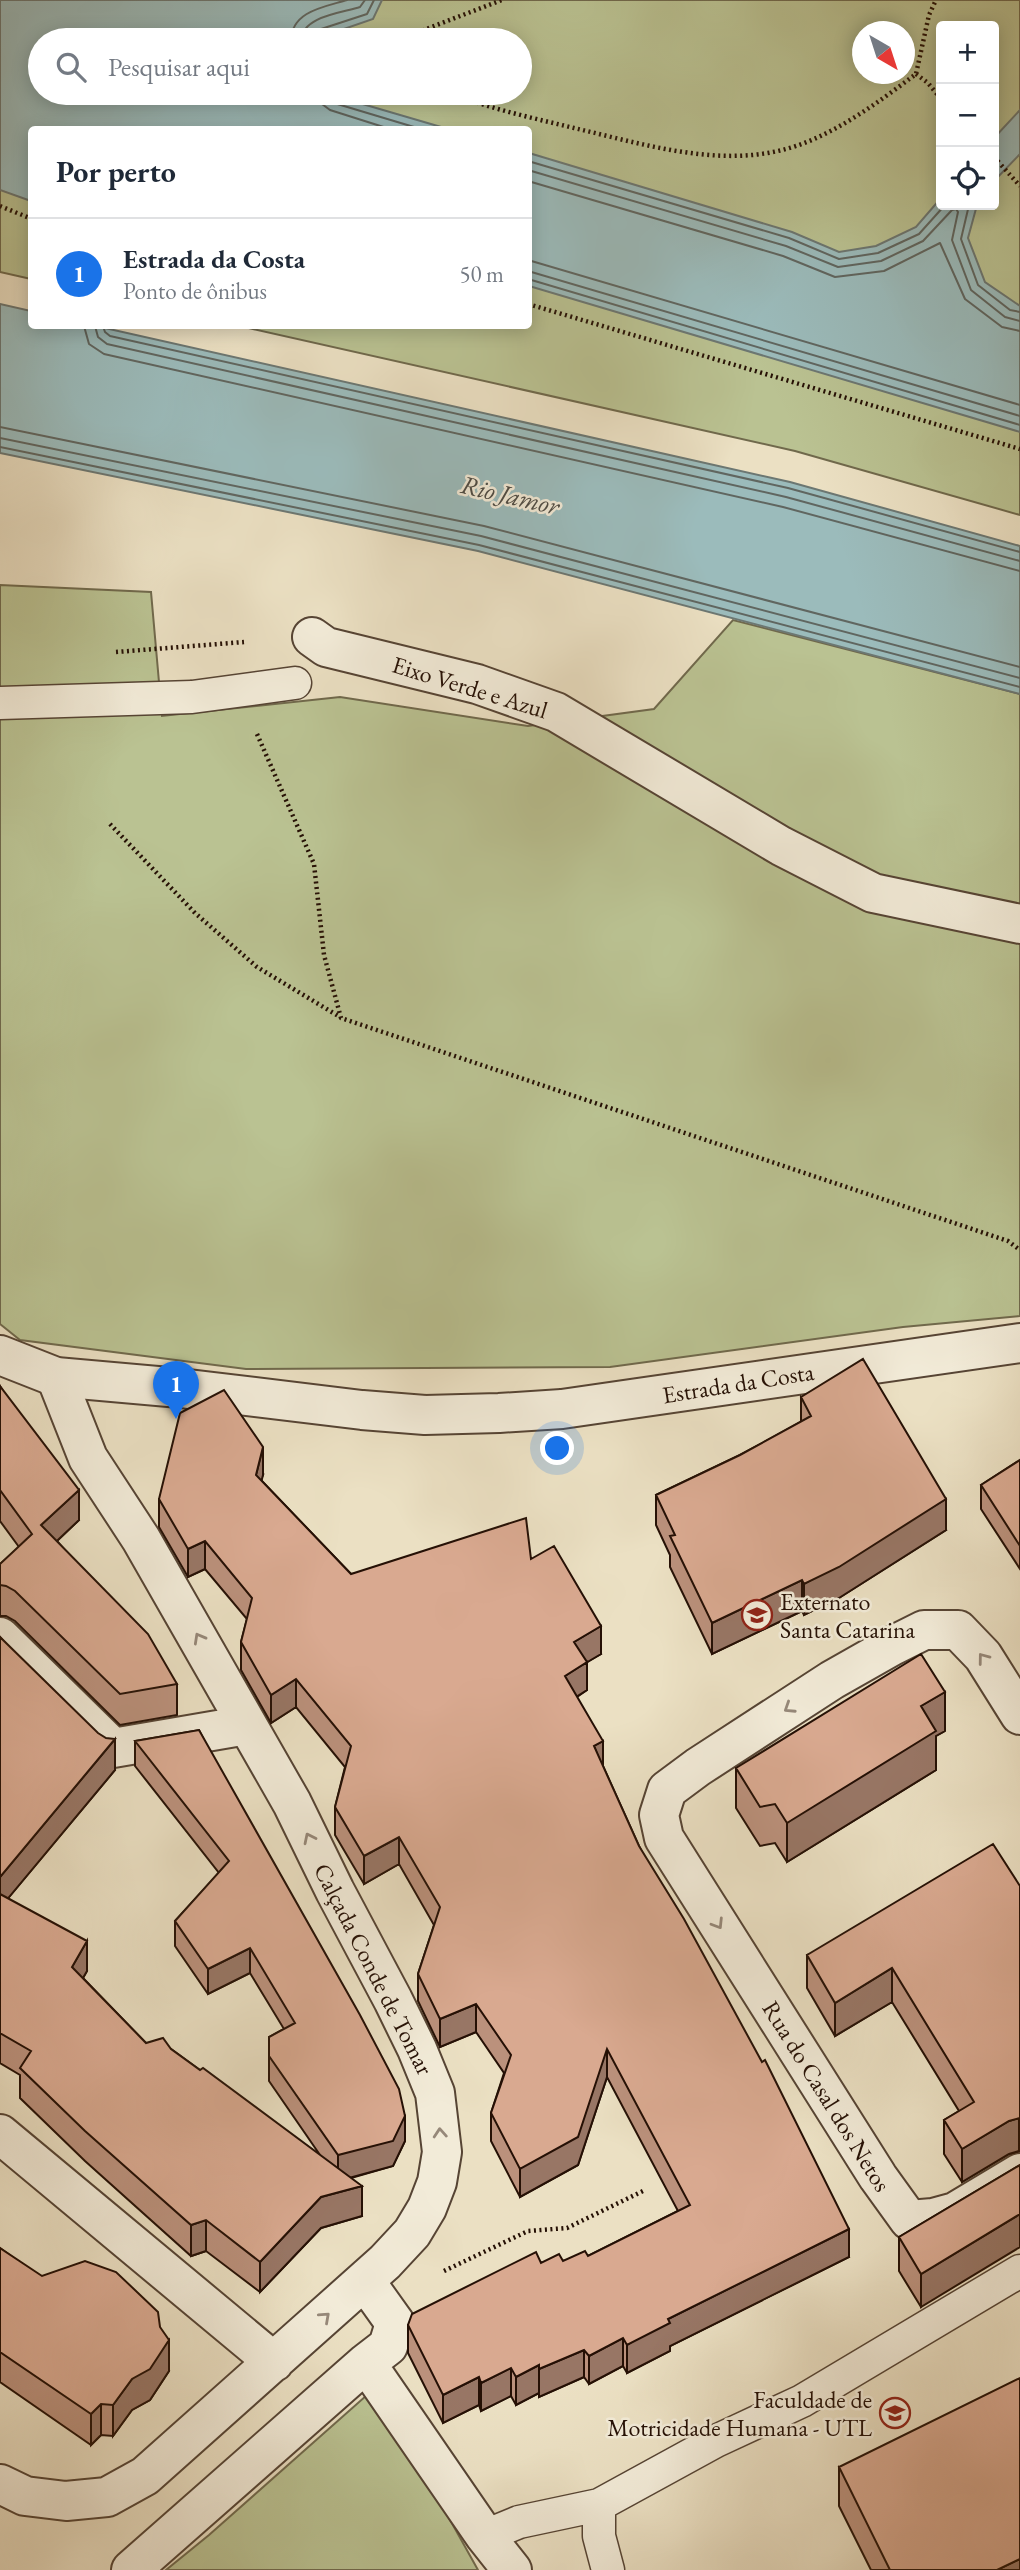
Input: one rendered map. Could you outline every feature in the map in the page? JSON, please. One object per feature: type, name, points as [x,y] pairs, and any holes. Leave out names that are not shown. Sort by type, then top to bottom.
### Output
[{"type":"street","name":"Eixo Verde e Azul","points":[[312,636],[326,647],[477,684],[556,712],[781,846],[873,893],[1020,924]]},
{"type":"street","name":"Estrada da Costa","points":[[0,1355],[56,1377],[425,1415],[562,1409],[1020,1343]]},
{"type":"street","name":"Calçada Conde de Tomar","points":[[0,2484],[25,2496],[66,2501],[107,2497],[145,2476],[274,2362],[373,2292],[427,2208],[437,2182],[442,2152],[435,2093],[393,2000],[292,1803],[141,1539],[88,1458],[56,1377]]},
{"type":"street","name":"Rua do Casal dos Netos","points":[[1020,1715],[983,1656],[958,1630],[924,1630],[832,1680],[698,1766],[667,1790],[659,1815],[664,1838],[885,2188],[909,2220],[933,2218],[955,2212],[1020,2173]]},
{"type":"street","points":[[0,1637],[113,1748],[247,1725]]},
{"type":"street","points":[[0,2134],[274,2362]]},
{"type":"street","points":[[131,2570],[388,2346],[395,2323],[373,2292]]},
{"type":"street","points":[[366,2363],[485,2536],[512,2570]]},
{"type":"lane","points":[[0,702],[192,697],[295,683]]},
{"type":"lane","points":[[485,2536],[519,2522],[599,2505],[716,2441],[802,2401],[1020,2271]]},
{"type":"lane","points":[[599,2505],[599,2536],[608,2570]]},
{"type":"path","points":[[428,28],[502,0]]},
{"type":"path","points":[[484,105],[642,144],[687,152],[757,155],[781,151],[837,127],[916,74],[929,15],[936,0]]},
{"type":"path","points":[[916,74],[936,93]]},
{"type":"path","points":[[999,163],[1020,186]]},
{"type":"path","points":[[0,206],[28,217]]},
{"type":"path","points":[[532,305],[1020,449]]},
{"type":"path","points":[[109,652],[312,636]]},
{"type":"path","points":[[239,691],[314,864],[324,955],[341,1017]]},
{"type":"path","points":[[110,824],[195,914],[257,967],[341,1017],[1008,1241],[1020,1250]]},
{"type":"path","points":[[373,2292],[528,2231],[567,2228],[643,2192]]},
{"type":"green space","points":[[0,0],[1020,0],[1020,515],[795,451],[253,329],[532,329],[532,126],[28,126],[28,278],[0,272]]},
{"type":"green space","points":[[0,585],[151,592],[162,716],[340,697],[528,726],[654,709],[733,620],[1020,694],[1020,1316],[903,1327],[610,1367],[246,1369],[20,1340],[0,1324]]},
{"type":"green space","points":[[376,2387],[478,2570],[166,2570],[209,2535]]},
{"type":"water","points":[[0,0],[382,0],[373,19],[347,28],[28,28],[28,105],[366,105],[438,126],[28,126],[28,200],[0,190]]},
{"type":"water","points":[[1020,110],[1020,154],[999,176],[999,147],[999,133]]},
{"type":"water","points":[[532,154],[792,232],[839,252],[876,246],[916,227],[936,204],[936,210],[976,210],[968,238],[985,282],[1020,306],[1020,432],[532,287]]},
{"type":"water","name":"Rio Jamor","points":[[0,304],[28,310],[28,329],[109,329],[790,482],[1020,546],[1020,694],[478,551],[0,453]]},
{"type":"building","points":[[863,1359],[946,1499],[839,1567],[804,1584],[802,1580],[712,1623],[670,1536],[675,1535],[656,1495],[740,1455],[811,1416],[801,1397]]},
{"type":"building","points":[[0,1386],[79,1490],[41,1525],[148,1634],[177,1684],[120,1694],[15,1591],[0,1585],[0,1564],[32,1534],[0,1490]]},
{"type":"building","points":[[224,1390],[263,1447],[256,1475],[351,1574],[526,1518],[531,1559],[554,1546],[601,1626],[574,1642],[587,1662],[565,1676],[603,1741],[594,1746],[639,1846],[684,1919],[762,2062],[765,2060],[849,2229],[668,2319],[670,2323],[627,2345],[623,2338],[589,2356],[584,2350],[539,2369],[539,2365],[516,2377],[511,2368],[481,2383],[479,2377],[443,2395],[408,2325],[412,2314],[536,2252],[541,2263],[559,2254],[563,2261],[585,2251],[588,2256],[690,2205],[607,2049],[578,2137],[520,2169],[491,2113],[511,2055],[476,2004],[440,2019],[418,1974],[440,1907],[399,1837],[364,1856],[335,1807],[351,1746],[296,1679],[271,1695],[241,1642],[252,1598],[205,1541],[188,1549],[159,1499],[180,1413]]},
{"type":"building","points":[[1020,1460],[1020,1546],[981,1485]]},
{"type":"building","points":[[0,1637],[98,1733],[115,1739],[0,1877]]},
{"type":"building","points":[[921,1654],[945,1692],[921,1706],[936,1731],[787,1823],[775,1804],[760,1807],[736,1768]]},
{"type":"building","points":[[199,1730],[399,2089],[405,2116],[393,2141],[338,2155],[269,2056],[269,2037],[295,2023],[250,1948],[208,1969],[175,1921],[229,1861],[135,1741]]},
{"type":"building","points":[[993,1844],[1020,1886],[1020,2118],[1009,2121],[962,2149],[944,2120],[974,2102],[892,1968],[835,2003],[807,1955]]},
{"type":"building","points":[[0,1894],[87,1941],[72,1967],[146,2043],[163,2038],[171,2049],[200,2070],[203,2068],[362,2186],[321,2197],[260,2262],[206,2220],[191,2225],[85,2131],[20,2068],[31,2051],[0,2033]]},
{"type":"building","points":[[1020,2165],[1020,2214],[921,2274],[899,2237]]},
{"type":"building","points":[[0,2248],[42,2276],[85,2261],[116,2272],[158,2312],[160,2327],[169,2340],[150,2369],[132,2379],[113,2405],[101,2404],[91,2414],[0,2352]]},
{"type":"building","points":[[1020,2378],[1020,2559],[997,2570],[890,2570],[839,2467]]},
{"type":"place","name":"Estrada da Costa","points":[[176,1419]]},
{"type":"place","name":"Externato Santa Catarina","points":[[757,1615]]},
{"type":"place","name":"Faculdade de Motricidade Humana - UTL","points":[[895,2413]]}]
